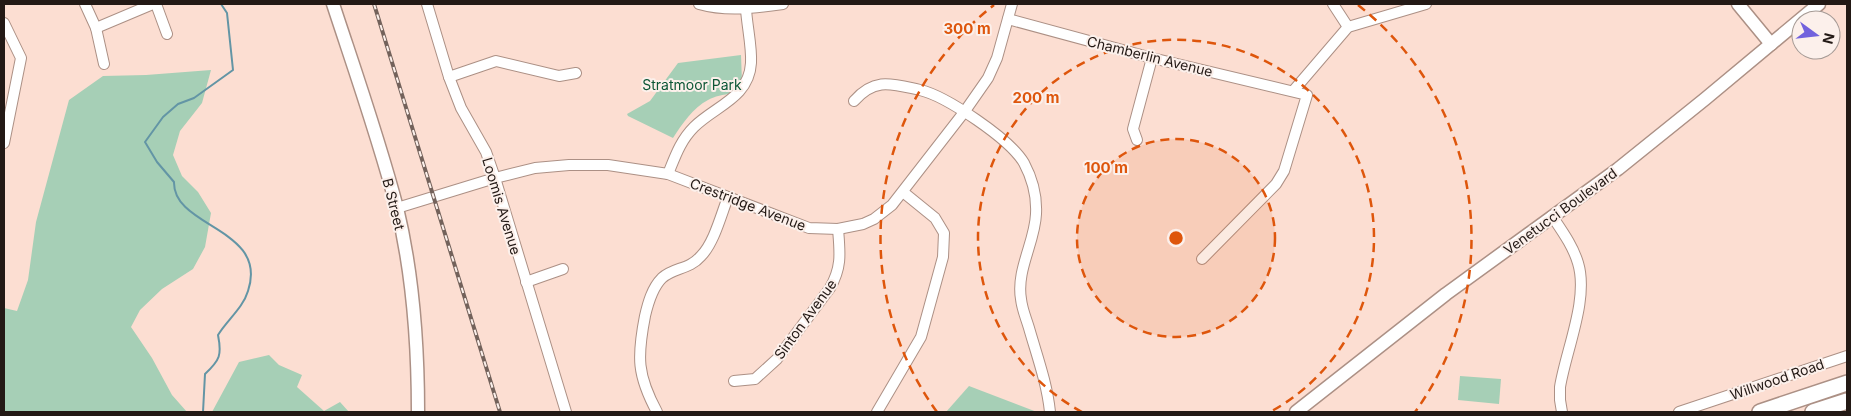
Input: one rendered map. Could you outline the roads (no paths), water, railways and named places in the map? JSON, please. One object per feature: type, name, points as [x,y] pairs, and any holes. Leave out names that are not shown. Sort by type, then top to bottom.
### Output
[{"type":"highway","points":[[1760,412],[1847,383]]},
{"type":"highway","points":[[1813,412],[1847,401]]},
{"type":"main road","name":"B Street","points":[[333,4],[397,208],[414,314],[418,412]]},
{"type":"main road","points":[[1738,4],[1771,44]]},
{"type":"main road","name":"Venetucci Boulevard","points":[[1296,412],[1446,294],[1618,169],[1701,103],[1819,4]]},
{"type":"street","points":[[85,4],[96,28],[104,64]]},
{"type":"street","points":[[96,28],[154,4],[167,34]]},
{"type":"street","name":"Loomis Avenue","points":[[426,4],[461,108],[486,152],[495,178],[566,412]]},
{"type":"street","points":[[699,4],[708,7],[746,9],[783,4]]},
{"type":"street","name":"Crestridge Avenue","points":[[397,208],[495,178],[535,168],[569,165],[628,167],[668,174],[804,226],[838,230],[863,224],[874,219],[892,205],[965,111],[988,78],[1012,4]]},
{"type":"street","points":[[1333,4],[1348,27]]},
{"type":"street","points":[[1294,90],[1348,27],[1426,4]]},
{"type":"street","points":[[668,174],[680,143],[695,126],[735,98],[742,90],[748,78],[751,63],[746,9]]},
{"type":"street","name":"Chamberlin Avenue","points":[[1008,19],[1152,58],[1307,94],[1284,171],[1276,184],[1202,259]]},
{"type":"street","points":[[4,23],[21,58],[4,143]]},
{"type":"street","points":[[1137,140],[1133,129],[1152,58]]},
{"type":"street","points":[[449,77],[496,61],[559,76],[576,73]]},
{"type":"street","points":[[854,101],[864,90],[878,84],[898,85],[926,92],[965,111],[1012,148],[1023,162],[1031,178],[1035,194],[1036,215],[1021,277],[1020,298],[1048,392],[1050,412]]},
{"type":"street","points":[[876,412],[921,337],[943,257],[944,233],[935,218],[903,192]]},
{"type":"street","points":[[657,412],[648,394],[640,360],[639,346],[647,307],[653,291],[660,280],[669,272],[685,269],[702,256],[709,245],[728,197]]},
{"type":"street","points":[[1552,216],[1572,247],[1581,274],[1578,308],[1560,387],[1562,412]]},
{"type":"street","name":"Sinton Avenue","points":[[734,381],[755,379],[777,360],[830,288],[837,276],[840,261],[838,230]]},
{"type":"street","points":[[526,282],[563,269]]},
{"type":"street","name":"Willwood Road","points":[[1679,412],[1847,356]]},
{"type":"waterway","points":[[203,412],[205,374],[219,357],[218,335],[246,297],[251,270],[245,254],[234,241],[188,210],[178,197],[174,182],[157,162],[145,142],[163,117],[178,104],[194,98],[233,70],[227,13],[221,4]]},
{"type":"railway","points":[[374,4],[500,412]]},
{"type":"park label","name":"Stratmoor Park","points":[[692,84]]}]
